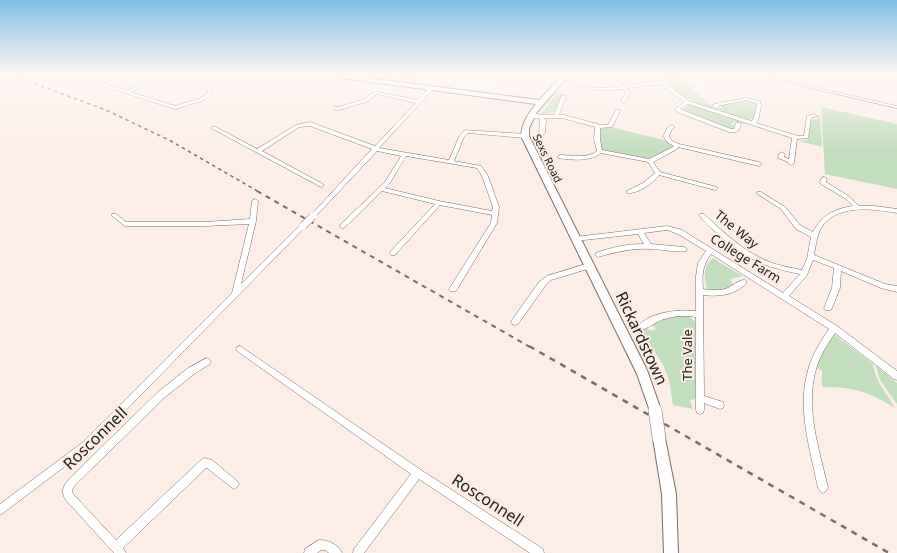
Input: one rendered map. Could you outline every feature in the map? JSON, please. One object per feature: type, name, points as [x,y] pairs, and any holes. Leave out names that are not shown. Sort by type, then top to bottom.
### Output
[{"type":"street","points":[[151,100],[169,106],[184,106],[199,100]]},
{"type":"street","points":[[336,107],[337,109],[356,104],[364,100]]},
{"type":"street","points":[[409,100],[419,102]]},
{"type":"street","points":[[0,510],[85,446],[313,216],[374,148],[421,100]]},
{"type":"street","points":[[524,100],[540,102]]},
{"type":"street","name":"Sexs Road","points":[[543,100],[526,122],[525,136],[575,238]]},
{"type":"street","points":[[556,115],[562,100]]},
{"type":"street","points":[[684,100],[795,138],[806,137],[809,117],[814,116]]},
{"type":"street","points":[[717,108],[714,105],[742,100]]},
{"type":"street","points":[[749,100],[758,102],[759,106],[755,121],[752,123]]},
{"type":"street","points":[[866,100],[897,107]]},
{"type":"street","points":[[687,102],[677,109],[731,132],[736,130],[738,124]]},
{"type":"street","points":[[530,116],[541,117],[556,115],[592,123],[598,127],[610,126],[618,110]]},
{"type":"street","points":[[541,117],[543,120],[542,133]]},
{"type":"street","points":[[258,151],[305,123],[315,124],[374,148],[404,155],[473,166],[481,169],[491,193],[496,214],[494,223],[453,289]]},
{"type":"street","points":[[598,127],[597,139],[600,151]]},
{"type":"street","points":[[672,127],[666,136],[670,142],[677,145],[759,164]]},
{"type":"street","points":[[214,128],[321,185]]},
{"type":"street","points":[[451,162],[462,136],[467,131],[525,136]]},
{"type":"street","points":[[781,157],[791,162],[795,138]]},
{"type":"street","points":[[560,157],[586,157],[594,155],[600,151],[650,161],[675,148],[677,145]]},
{"type":"street","points":[[342,226],[382,188],[394,174],[404,155]]},
{"type":"street","points":[[650,161],[658,173],[715,188]]},
{"type":"street","points":[[628,192],[648,184],[658,173]]},
{"type":"street","points":[[824,179],[824,183],[848,198],[856,207]]},
{"type":"street","points":[[382,188],[439,203],[496,214]]},
{"type":"street","points":[[759,193],[783,208],[798,227],[815,236]]},
{"type":"street","points":[[235,295],[253,221],[255,201]]},
{"type":"street","points":[[393,253],[439,203]]},
{"type":"street","points":[[784,297],[805,272],[811,256],[815,236],[822,223],[834,214],[856,207],[897,211]]},
{"type":"street","points":[[114,215],[125,224],[211,225],[253,221]]},
{"type":"street","name":"The Way","points":[[702,215],[720,232],[752,257],[766,263],[805,272]]},
{"type":"street","name":"College Farm","points":[[575,238],[667,228],[680,232],[834,328],[893,368],[897,376]]},
{"type":"street","points":[[640,231],[649,246]]},
{"type":"street","name":"Rickardstown","points":[[575,238],[643,374],[655,410],[669,494],[671,553]]},
{"type":"street","points":[[598,255],[609,250],[649,246],[684,249]]},
{"type":"street","name":"The Vale","points":[[710,250],[700,263],[700,398],[720,405]]},
{"type":"street","points":[[811,256],[884,286],[897,289]]},
{"type":"street","points":[[515,322],[542,284],[549,278],[589,266]]},
{"type":"street","points":[[828,308],[836,288],[838,267]]},
{"type":"street","points":[[699,291],[723,294],[735,289],[743,282]]},
{"type":"street","points":[[642,327],[663,315],[678,313],[699,314]]},
{"type":"street","points":[[823,488],[810,423],[808,395],[812,367],[823,344],[834,328]]},
{"type":"street","name":"Rosconnell","points":[[240,349],[418,473],[539,553]]},
{"type":"street","name":"Rosconnell","points":[[207,362],[191,371],[161,395],[72,482],[67,489],[68,496],[119,551],[204,462],[209,463],[234,484]]},
{"type":"street","points":[[700,398],[700,410]]},
{"type":"street","points":[[358,553],[418,473]]},
{"type":"street","points":[[309,553],[319,545],[327,545],[337,553]]},
{"type":"green space","points":[[552,100],[559,100],[555,112],[541,114]]},
{"type":"green space","points":[[691,100],[705,100],[716,109],[721,108],[722,104],[747,101],[757,103],[753,119],[748,119],[740,118]]},
{"type":"green space","points":[[688,105],[693,105],[724,117],[746,123],[734,122],[731,124],[736,127],[734,130],[730,130],[683,111]]},
{"type":"green space","points":[[821,107],[897,124],[897,189],[825,174]]},
{"type":"green space","points":[[818,115],[820,116],[822,147],[799,141],[808,140],[811,120],[817,119]]},
{"type":"green space","points":[[611,127],[664,140],[674,146],[648,159],[603,150],[599,146],[600,129]]},
{"type":"green space","points":[[713,258],[742,276],[730,279],[733,284],[732,287],[714,292],[707,289],[705,272],[707,264]]},
{"type":"green space","points":[[672,315],[690,316],[695,322],[695,399],[690,400],[693,409],[673,405],[669,380],[663,365],[641,330],[647,329],[652,331],[656,329],[651,324],[653,321]]},
{"type":"green space","points":[[835,335],[873,364],[879,382],[895,408],[869,394],[860,391],[843,388],[822,387],[822,371],[814,367],[827,342]]},
{"type":"green space","points":[[876,366],[897,383],[897,404],[880,380]]},
{"type":"railway","points":[[78,100],[106,110],[171,141],[259,192]]},
{"type":"railway","points":[[257,191],[530,347]]},
{"type":"railway","points":[[529,346],[889,553]]}]
